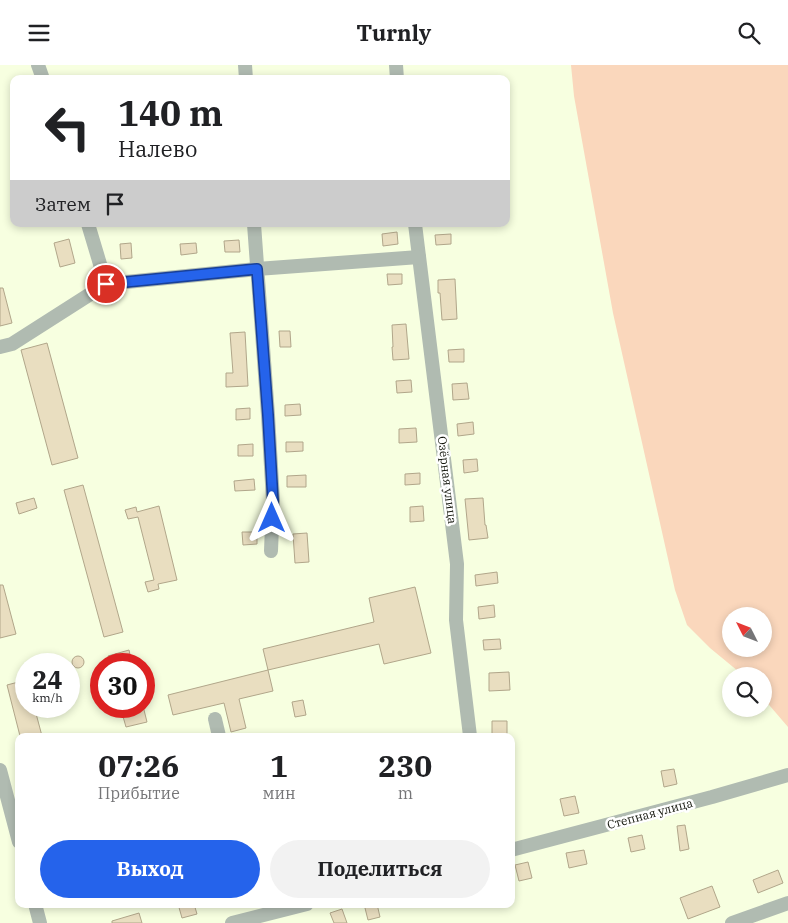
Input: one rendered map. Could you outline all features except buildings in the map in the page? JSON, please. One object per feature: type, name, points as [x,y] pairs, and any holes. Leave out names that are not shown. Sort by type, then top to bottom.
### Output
[{"type":"street","points":[[89,227],[106,284]]},
{"type":"street","points":[[254,227],[273,501],[271,551]]},
{"type":"street","name":"Озёрная улица","points":[[415,227],[457,563],[456,620],[470,733]]},
{"type":"street","points":[[0,347],[12,344],[106,284],[257,269],[419,257]]},
{"type":"street","points":[[215,719],[218,733]]},
{"type":"street","points":[[0,770],[15,826]]},
{"type":"street","name":"Степная улица","points":[[515,849],[788,775]]},
{"type":"street","points":[[732,923],[788,903]]},
{"type":"street","points":[[36,908],[40,923]]},
{"type":"street","points":[[232,923],[260,910],[276,908]]},
{"type":"shaded area","points":[[571,65],[788,65],[788,727],[772,708],[772,667],[733,667],[710,648],[687,625],[675,590],[613,313],[574,96]]},
{"type":"route","points":[[106,284],[257,269],[268,415],[273,501],[272,518]]}]
